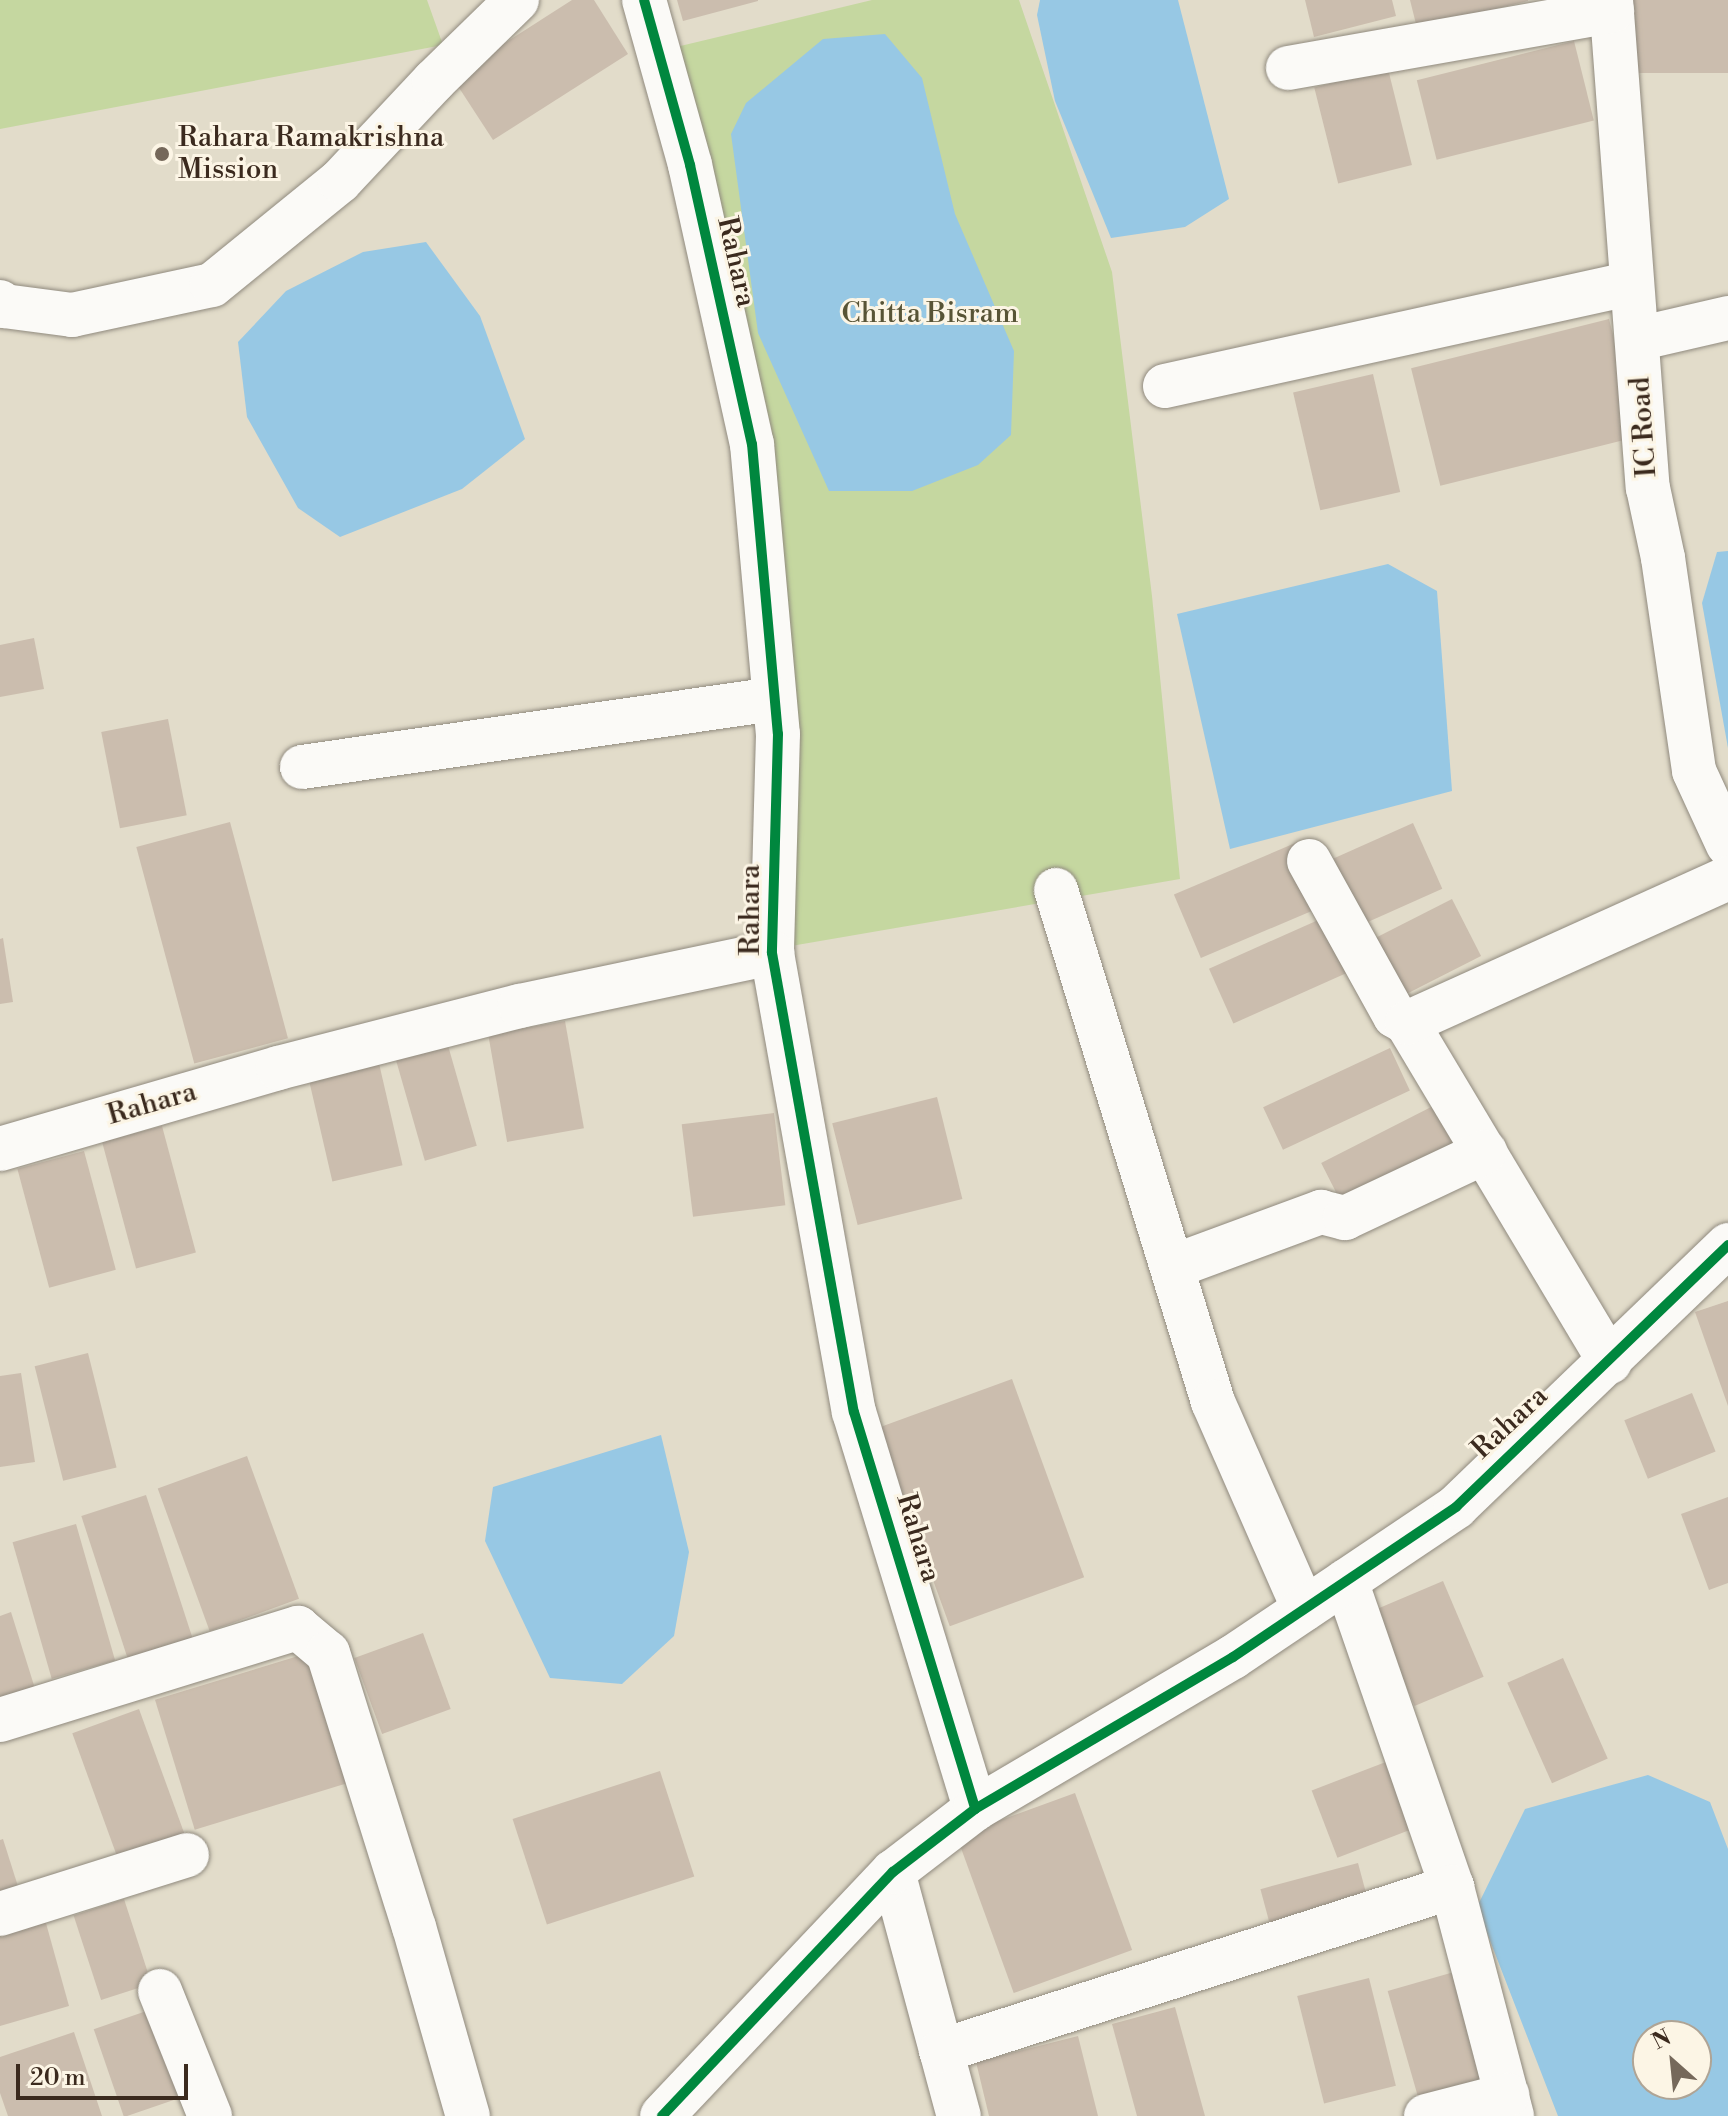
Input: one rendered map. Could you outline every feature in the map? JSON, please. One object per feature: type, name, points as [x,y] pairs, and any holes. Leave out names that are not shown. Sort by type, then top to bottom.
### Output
[{"type":"street","points":[[0,302],[72,315],[212,285],[340,181],[434,81],[517,0]]},
{"type":"street","name":"Rahara","points":[[644,0],[690,165],[752,444],[778,734],[772,953],[854,1412],[975,1809]]},
{"type":"street","points":[[1288,68],[1612,6]]},
{"type":"street","name":"IC Road","points":[[1612,6],[1648,488],[1663,558],[1694,771],[1728,845]]},
{"type":"street","points":[[1165,386],[1632,283]]},
{"type":"street","points":[[1637,339],[1728,318]]},
{"type":"street","points":[[302,767],[774,699]]},
{"type":"street","points":[[1309,861],[1395,1016],[1407,1023],[1610,1362]]},
{"type":"street","points":[[1407,1023],[1728,878]]},
{"type":"street","points":[[1056,890],[1213,1402],[1304,1609]]},
{"type":"street","name":"Rahara","points":[[0,1149],[293,1064],[520,1006],[772,953]]},
{"type":"street","points":[[1172,1267],[1321,1212],[1345,1218],[1485,1152]]},
{"type":"street","name":"Rahara","points":[[662,2116],[893,1872],[975,1809],[1233,1657],[1456,1507],[1610,1362],[1728,1245]]},
{"type":"street","points":[[1346,1581],[1452,1887],[1510,2106],[1426,2116]]},
{"type":"street","points":[[0,1720],[298,1628],[328,1653],[414,1927],[468,2116]]},
{"type":"street","points":[[0,1914],[187,1855]]},
{"type":"street","points":[[893,1872],[959,2116]]},
{"type":"street","points":[[941,2051],[1452,1887]]},
{"type":"street","points":[[160,1991],[210,2116]]},
{"type":"green space","points":[[0,0],[427,0],[443,45],[0,129]]},
{"type":"green space","name":"Chitta Bisram","points":[[872,0],[1019,0],[1112,272],[1152,596],[1180,879],[791,946],[796,736],[672,48]]},
{"type":"water","points":[[1040,0],[1178,0],[1229,199],[1185,227],[1111,238],[1055,101],[1037,15]]},
{"type":"water","points":[[885,34],[922,78],[955,214],[1014,351],[1011,435],[978,465],[912,491],[829,491],[758,333],[731,134],[746,103],[823,39]]},
{"type":"water","points":[[426,242],[480,316],[525,439],[462,489],[340,537],[298,508],[247,417],[238,342],[286,291],[363,252]]},
{"type":"water","points":[[1728,551],[1728,748],[1702,603],[1717,552]]},
{"type":"water","points":[[1388,564],[1437,591],[1452,791],[1230,849],[1177,614]]},
{"type":"water","points":[[661,1435],[689,1552],[674,1636],[622,1684],[550,1678],[485,1541],[493,1487]]},
{"type":"water","points":[[1648,1775],[1710,1802],[1728,1849],[1728,2116],[1558,2116],[1477,1907],[1525,1809]]},
{"type":"building","points":[[572,0],[594,0],[628,54],[493,140],[452,77]]},
{"type":"building","points":[[677,0],[758,0],[758,1],[683,21]]},
{"type":"building","points":[[1305,0],[1392,0],[1396,16],[1314,37]]},
{"type":"building","points":[[1410,0],[1528,0],[1528,1],[1417,28]]},
{"type":"building","points":[[1630,0],[1728,0],[1728,73],[1630,73]]},
{"type":"building","points":[[1574,41],[1594,121],[1437,160],[1417,80]]},
{"type":"building","points":[[1388,69],[1412,165],[1338,183],[1314,87]]},
{"type":"building","points":[[1609,319],[1638,436],[1440,486],[1411,368]]},
{"type":"building","points":[[1373,374],[1400,492],[1320,510],[1293,392]]},
{"type":"building","points":[[34,638],[44,689],[0,697],[0,645]]},
{"type":"building","points":[[168,719],[187,815],[120,828],[101,732]]},
{"type":"building","points":[[230,822],[288,1038],[194,1063],[136,847]]},
{"type":"building","points":[[1413,823],[1442,889],[1363,924],[1334,858]]},
{"type":"building","points":[[1300,841],[1327,905],[1201,958],[1174,895]]},
{"type":"building","points":[[1452,899],[1481,956],[1396,1000],[1366,943]]},
{"type":"building","points":[[1325,917],[1349,972],[1233,1023],[1209,969]]},
{"type":"building","points":[[3,938],[13,1002],[0,1004],[0,939]]},
{"type":"building","points":[[565,1021],[584,1128],[507,1142],[488,1035]]},
{"type":"building","points":[[447,1042],[477,1146],[425,1161],[395,1057]]},
{"type":"building","points":[[1390,1048],[1410,1091],[1283,1150],[1263,1107]]},
{"type":"building","points":[[378,1059],[403,1165],[332,1181],[308,1075]]},
{"type":"building","points":[[937,1097],[962,1199],[858,1225],[832,1123]]},
{"type":"building","points":[[1437,1104],[1462,1152],[1346,1211],[1321,1163]]},
{"type":"building","points":[[774,1113],[785,1205],[693,1217],[682,1124]]},
{"type":"building","points":[[162,1126],[196,1253],[136,1269],[102,1142]]},
{"type":"building","points":[[84,1151],[116,1270],[49,1288],[17,1169]]},
{"type":"building","points":[[1728,1301],[1728,1406],[1695,1312]]},
{"type":"building","points":[[88,1353],[117,1467],[63,1481],[35,1366]]},
{"type":"building","points":[[21,1373],[35,1462],[0,1467],[0,1376]]},
{"type":"building","points":[[1012,1379],[1084,1577],[950,1626],[878,1428]]},
{"type":"building","points":[[1692,1393],[1716,1451],[1648,1479],[1624,1420]]},
{"type":"building","points":[[247,1456],[299,1599],[210,1631],[158,1488]]},
{"type":"building","points":[[146,1495],[193,1639],[128,1660],[81,1516]]},
{"type":"building","points":[[1728,1497],[1728,1583],[1709,1590],[1681,1514]]},
{"type":"building","points":[[76,1524],[115,1660],[52,1679],[13,1542]]},
{"type":"building","points":[[1443,1581],[1484,1677],[1415,1706],[1374,1610]]},
{"type":"building","points":[[11,1612],[37,1695],[0,1707],[0,1616]]},
{"type":"building","points":[[423,1633],[451,1709],[382,1734],[354,1658]]},
{"type":"building","points":[[308,1653],[348,1783],[195,1830],[155,1700]]},
{"type":"building","points":[[1563,1658],[1608,1758],[1552,1783],[1507,1683]]},
{"type":"building","points":[[139,1709],[185,1836],[118,1860],[72,1733]]},
{"type":"building","points":[[1391,1760],[1417,1827],[1337,1858],[1312,1790]]},
{"type":"building","points":[[660,1771],[694,1877],[547,1924],[513,1819]]},
{"type":"building","points":[[1075,1793],[1132,1950],[1014,1993],[957,1836]]},
{"type":"building","points":[[3,1839],[22,1899],[0,1905],[0,1840]]},
{"type":"building","points":[[1358,1863],[1373,1919],[1275,1945],[1260,1889]]},
{"type":"building","points":[[124,1899],[152,1984],[101,2000],[74,1915]]},
{"type":"building","points":[[44,1916],[69,2006],[0,2026],[0,1928]]},
{"type":"building","points":[[1454,1972],[1485,2080],[1419,2099],[1388,1991]]},
{"type":"building","points":[[1369,1978],[1396,2086],[1324,2104],[1297,1996]]},
{"type":"building","points":[[158,2007],[188,2095],[124,2116],[94,2029]]},
{"type":"building","points":[[1175,2007],[1205,2116],[1137,2116],[1112,2024]]},
{"type":"building","points":[[74,2032],[102,2116],[8,2116],[0,2093],[0,2057]]},
{"type":"building","points":[[1078,2036],[1098,2116],[989,2116],[976,2062]]},
{"type":"cycle path","points":[[644,0],[690,165],[752,444],[778,734],[772,953],[854,1412],[975,1809]]},
{"type":"cycle path","points":[[662,2116],[893,1872],[975,1809],[1233,1657],[1456,1507],[1728,1245]]},
{"type":"place","name":"Rahara Ramakrishna Mission","points":[[162,154]]}]
